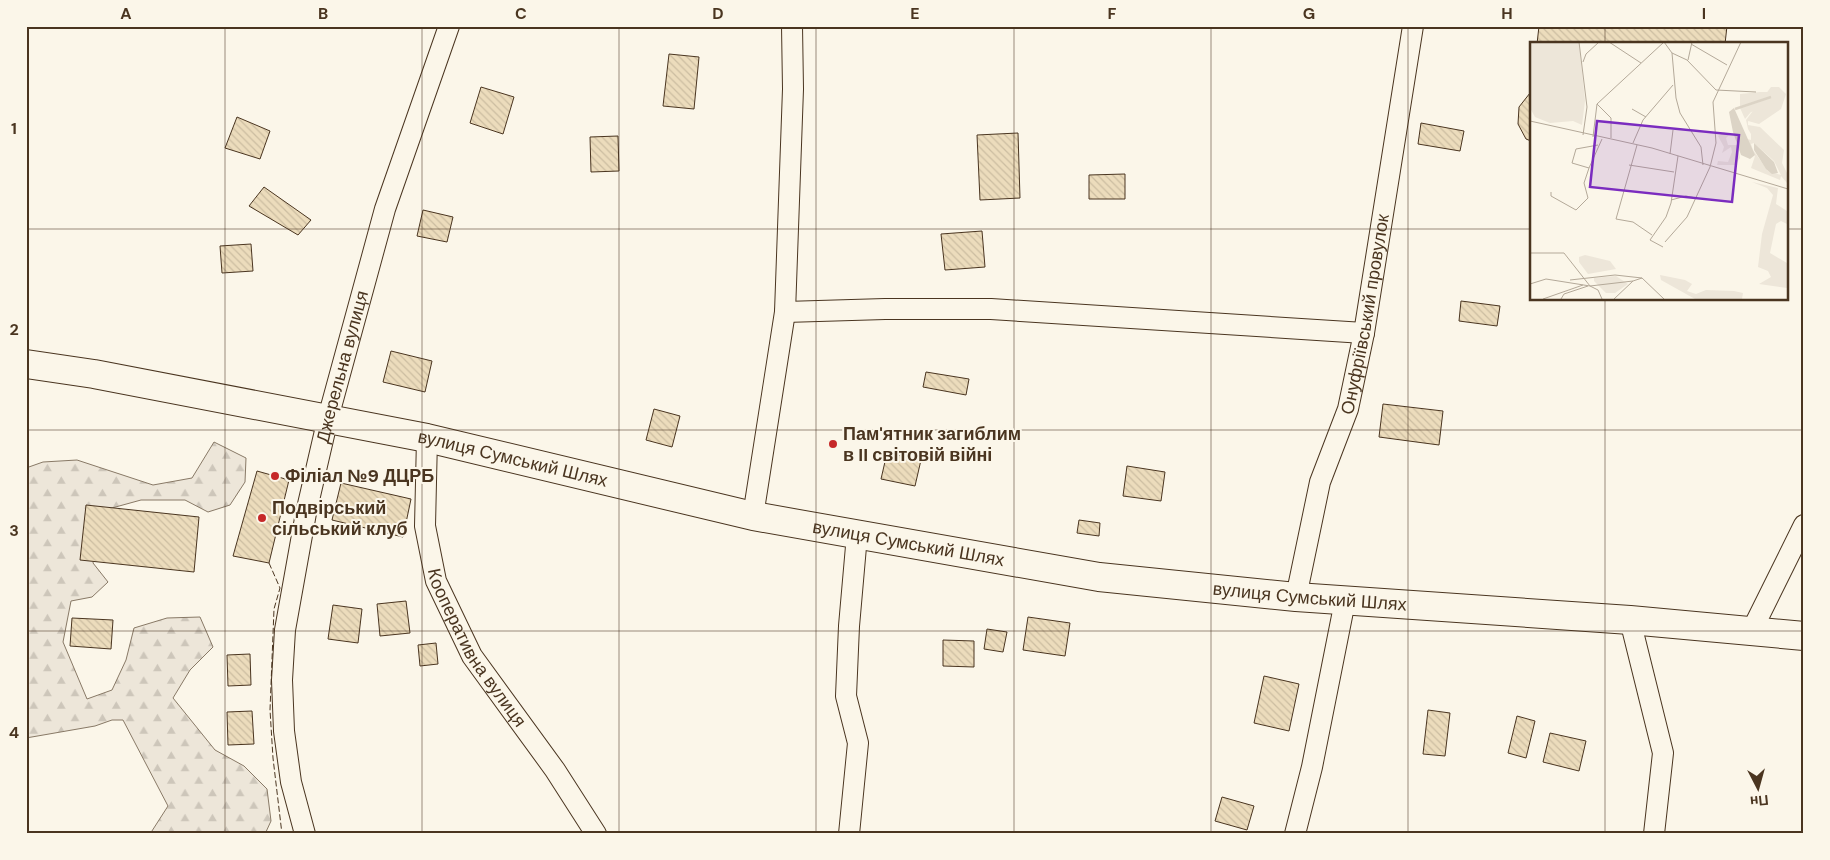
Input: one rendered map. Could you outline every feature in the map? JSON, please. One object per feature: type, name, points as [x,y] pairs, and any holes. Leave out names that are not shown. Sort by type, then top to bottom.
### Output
[{"type":"main road","name":"вулиця Сумський Шлях","points":[[26,364],[94,374],[427,438],[753,516],[857,536],[1099,577],[1296,597],[1630,620],[1804,636]]},
{"type":"street","name":"Джерельна вулиця","points":[[305,834],[291,782],[284,731],[282,680],[285,630],[306,513],[328,418],[385,209],[449,26]]},
{"type":"street","points":[[753,516],[785,312],[793,89],[792,26]]},
{"type":"street","name":"Онуфріївський провулок","points":[[1296,597],[1320,482],[1348,409],[1364,333],[1413,26]]},
{"type":"street","points":[[785,312],[885,309],[991,309],[1364,333]]},
{"type":"street","name":"Кооперативна вулиця","points":[[427,438],[425,526],[436,580],[472,656],[555,770],[596,834]]},
{"type":"street","points":[[1751,632],[1797,551],[1804,525]]},
{"type":"street","points":[[849,834],[858,743],[846,696],[849,626],[857,536]]},
{"type":"street","points":[[1294,834],[1312,767],[1345,601]]},
{"type":"street","points":[[1630,620],[1663,753],[1654,834]]},
{"type":"green space","points":[[214,442],[246,458],[245,482],[230,505],[208,512],[185,500],[141,500],[101,511],[93,563],[108,582],[92,597],[71,601],[63,642],[87,699],[112,690],[126,660],[134,628],[167,618],[200,617],[213,647],[190,670],[173,698],[215,750],[244,766],[267,789],[271,821],[265,834],[150,834],[168,806],[123,720],[112,720],[95,726],[26,738],[26,468],[43,462],[77,460],[153,485],[192,478]]},
{"type":"building","points":[[1539,26],[1727,26],[1725,42],[1537,42]]},
{"type":"building","points":[[669,54],[699,57],[694,109],[663,106]]},
{"type":"building","points":[[481,87],[514,97],[503,134],[470,123]]},
{"type":"building","points":[[1530,93],[1530,141],[1526,139],[1518,124],[1519,107]]},
{"type":"building","points":[[237,117],[270,131],[260,159],[225,148]]},
{"type":"building","points":[[1421,123],[1464,131],[1460,151],[1418,144]]},
{"type":"building","points":[[1018,133],[1020,198],[980,200],[977,135]]},
{"type":"building","points":[[618,136],[619,171],[591,172],[590,137]]},
{"type":"building","points":[[1125,174],[1125,199],[1089,199],[1089,175]]},
{"type":"building","points":[[264,187],[311,220],[298,235],[249,206]]},
{"type":"building","points":[[423,210],[453,217],[447,242],[417,236]]},
{"type":"building","points":[[982,231],[985,267],[945,270],[941,234]]},
{"type":"building","points":[[251,244],[253,271],[222,273],[220,246]]},
{"type":"building","points":[[1461,301],[1500,306],[1497,326],[1459,321]]},
{"type":"building","points":[[391,351],[432,361],[425,392],[383,382]]},
{"type":"building","points":[[926,372],[969,379],[966,395],[923,387]]},
{"type":"building","points":[[1383,404],[1443,411],[1439,445],[1379,437]]},
{"type":"building","points":[[654,409],[680,416],[672,447],[646,440]]},
{"type":"building","points":[[887,453],[921,460],[915,486],[881,479]]},
{"type":"building","points":[[1127,466],[1165,472],[1161,501],[1123,496]]},
{"type":"building","name":"Подвірський сільський клуб","points":[[257,471],[289,480],[269,563],[233,556]]},
{"type":"building","points":[[341,483],[411,499],[403,537],[332,520]]},
{"type":"building","points":[[86,505],[199,517],[194,572],[80,560]]},
{"type":"building","points":[[1079,520],[1100,523],[1099,536],[1077,533]]},
{"type":"building","points":[[406,601],[410,633],[380,636],[377,604]]},
{"type":"building","points":[[333,605],[362,609],[358,643],[328,639]]},
{"type":"building","points":[[1028,617],[1070,623],[1065,656],[1023,650]]},
{"type":"building","points":[[72,618],[113,620],[111,649],[70,646]]},
{"type":"building","points":[[987,629],[1007,632],[1003,652],[984,649]]},
{"type":"building","points":[[943,640],[974,641],[974,667],[943,666]]},
{"type":"building","points":[[436,643],[438,664],[420,666],[418,645]]},
{"type":"building","points":[[250,654],[251,685],[228,686],[227,655]]},
{"type":"building","points":[[1264,676],[1299,684],[1289,731],[1254,723]]},
{"type":"building","points":[[1428,710],[1450,713],[1445,756],[1423,754]]},
{"type":"building","points":[[252,711],[254,744],[228,745],[227,712]]},
{"type":"building","points":[[1517,716],[1535,721],[1526,758],[1508,753]]},
{"type":"building","points":[[1550,733],[1586,741],[1579,771],[1543,762]]},
{"type":"building","points":[[1222,797],[1254,806],[1247,830],[1215,821]]},
{"type":"fence","points":[[269,563],[280,588],[274,609],[270,710],[273,758],[282,834]]},
{"type":"place","name":"Пам'ятник загиблим в II світовій війні","points":[[833,444]]},
{"type":"place","name":"Філіал №9 ДЦРБ","points":[[275,476]]},
{"type":"place","name":"Подвірський сільський клуб","points":[[262,518]]}]
